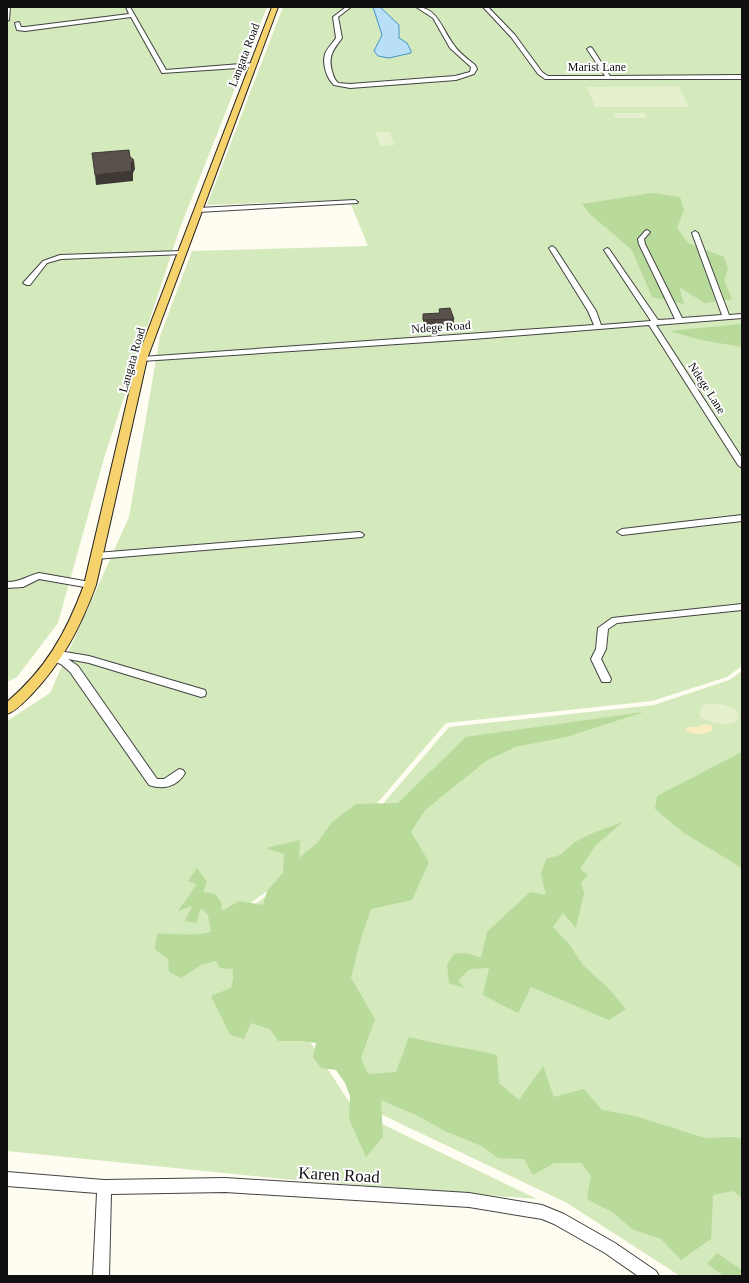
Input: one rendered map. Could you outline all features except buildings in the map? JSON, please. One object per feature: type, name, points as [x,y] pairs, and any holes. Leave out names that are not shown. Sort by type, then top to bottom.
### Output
[{"type":"main road","name":"Langata Road","points":[[7,709],[31,689],[57,656],[70,636],[90,585],[142,359],[275,7]]},
{"type":"street","points":[[7,20],[8,7]]},
{"type":"street","points":[[128,7],[162,71],[166,72],[253,65]]},
{"type":"street","points":[[349,7],[335,17],[339,36],[329,50],[326,58],[331,77],[336,84],[350,86],[442,80],[462,77],[472,73],[474,69],[473,66],[452,47],[435,17],[424,9],[418,7]]},
{"type":"street","name":"Marist Lane","points":[[485,7],[513,36],[545,77],[742,78]]},
{"type":"street","points":[[17,23],[19,29],[25,29],[133,17]]},
{"type":"street","points":[[27,31],[133,17]]},
{"type":"street","points":[[590,49],[610,78]]},
{"type":"street","points":[[198,210],[355,202]]},
{"type":"street","points":[[647,232],[641,240],[642,244],[680,321]]},
{"type":"street","points":[[695,233],[727,318]]},
{"type":"street","points":[[552,248],[592,311],[598,327]]},
{"type":"street","name":"Ndege Lane","points":[[607,250],[742,465]]},
{"type":"street","points":[[27,283],[44,262],[60,258],[182,254]]},
{"type":"street","name":"Ndege Road","points":[[142,359],[742,316]]},
{"type":"street","points":[[622,532],[742,518]]},
{"type":"street","points":[[96,556],[360,535]]},
{"type":"street","points":[[7,585],[19,585],[32,577],[39,576],[52,580],[90,585]]},
{"type":"street","points":[[606,679],[596,659],[601,649],[603,628],[611,622],[615,620],[742,607]]},
{"type":"street","points":[[57,656],[89,660],[201,693]]},
{"type":"street","points":[[57,656],[74,669],[153,782],[158,785],[164,785],[180,773]]},
{"type":"street","name":"Karen Road","points":[[7,1179],[104,1187],[225,1185],[469,1200],[542,1212],[610,1248],[651,1276]]},
{"type":"street","points":[[101,1276],[104,1187]]},
{"type":"green space","points":[[7,7],[267,7],[180,228],[104,458],[58,623],[17,677],[7,682]]},
{"type":"green space","points":[[283,7],[742,7],[742,666],[727,677],[652,701],[446,723],[361,822],[230,918],[355,1111],[537,1199],[294,1180],[7,1151],[7,721],[50,693],[129,517],[160,336],[192,251],[368,246],[349,200],[207,205]]},
{"type":"green space","points":[[679,86],[689,107],[595,107],[587,87]]},
{"type":"green space","points":[[613,113],[645,113],[647,118],[615,118]]},
{"type":"green space","points":[[376,132],[390,132],[395,145],[380,146]]},
{"type":"green space","points":[[653,193],[680,197],[684,210],[677,228],[688,243],[724,257],[728,269],[724,280],[732,299],[705,303],[679,287],[684,304],[652,297],[632,250],[590,214],[582,204]]},
{"type":"green space","points":[[742,324],[742,347],[701,340],[670,331]]},
{"type":"green space","points":[[742,671],[742,1276],[680,1276],[567,1203],[370,1109],[237,917],[364,826],[449,727],[654,705],[729,680]]},
{"type":"green space","points":[[705,704],[719,704],[734,709],[738,712],[739,717],[736,722],[727,724],[714,723],[705,720],[701,718],[700,712]]},
{"type":"green space","points":[[644,712],[566,737],[515,747],[486,761],[425,810],[411,832],[429,862],[412,900],[371,909],[361,938],[351,978],[375,1019],[361,1058],[368,1074],[396,1072],[409,1037],[497,1055],[499,1083],[519,1100],[543,1066],[554,1097],[584,1089],[602,1110],[635,1116],[705,1138],[734,1137],[742,1139],[742,1198],[733,1191],[713,1195],[711,1239],[681,1260],[661,1239],[632,1229],[614,1213],[587,1199],[591,1176],[581,1163],[554,1163],[533,1175],[524,1159],[498,1158],[482,1146],[445,1131],[416,1115],[381,1100],[383,1137],[366,1157],[349,1119],[350,1096],[345,1083],[336,1070],[321,1068],[313,1057],[316,1043],[303,1041],[278,1041],[270,1029],[251,1023],[244,1039],[230,1035],[211,996],[231,988],[233,969],[220,968],[216,961],[201,965],[181,978],[169,972],[168,959],[155,949],[157,934],[191,935],[211,932],[208,915],[201,908],[196,923],[185,921],[192,906],[178,911],[197,884],[188,881],[197,868],[207,882],[203,892],[215,894],[221,902],[222,911],[239,901],[263,905],[267,891],[283,873],[284,854],[266,848],[300,840],[299,858],[317,843],[332,822],[356,804],[398,803],[466,737]]},
{"type":"green space","points":[[742,752],[742,868],[684,833],[655,809],[657,796]]},
{"type":"green space","points":[[623,822],[596,845],[580,869],[588,875],[581,883],[584,893],[576,928],[563,913],[553,927],[569,944],[583,965],[609,989],[626,1009],[609,1020],[531,987],[518,1013],[483,995],[489,968],[470,969],[458,980],[464,988],[449,983],[447,964],[454,954],[467,953],[481,958],[487,932],[530,892],[546,895],[541,874],[546,859],[560,855],[575,842],[593,833]]},
{"type":"green space","points":[[717,1253],[742,1270],[742,1276],[724,1276],[707,1264]]},
{"type":"sand","points":[[705,724],[712,727],[712,731],[703,734],[696,734],[686,731],[685,729],[687,727],[696,727]]},
{"type":"water","points":[[373,7],[380,7],[399,25],[399,38],[407,43],[411,53],[389,58],[378,56],[374,51],[382,35]]}]
